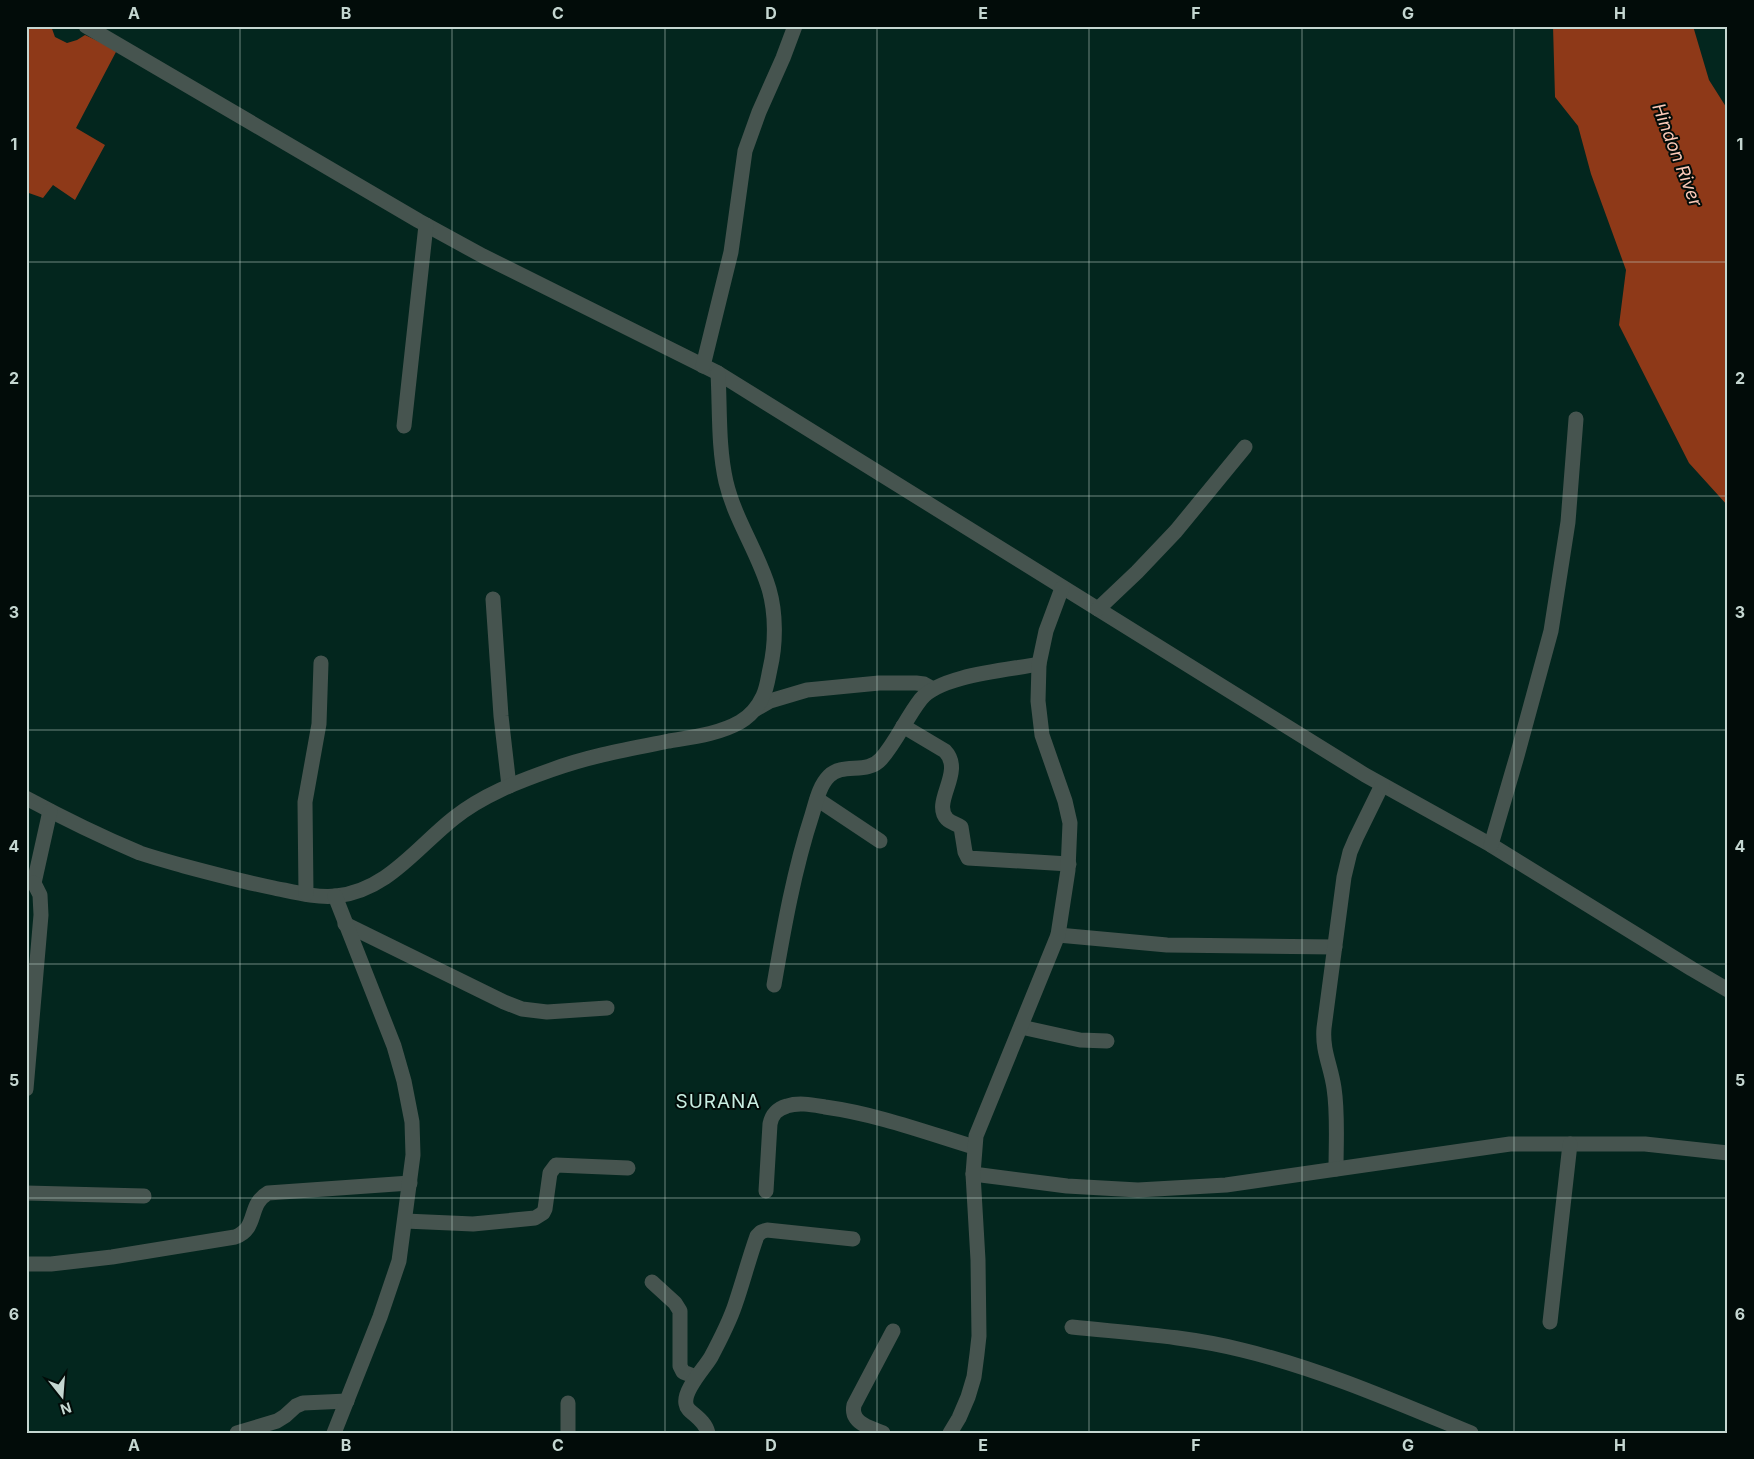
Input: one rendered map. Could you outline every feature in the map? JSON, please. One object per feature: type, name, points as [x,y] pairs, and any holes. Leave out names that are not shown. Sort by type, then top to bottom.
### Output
[{"type":"street","points":[[86,26],[426,225],[483,256],[718,373],[1382,785],[1491,845],[1728,990]]},
{"type":"street","points":[[703,366],[731,252],[745,151],[795,26]]},
{"type":"street","points":[[404,426],[426,225]]},
{"type":"street","points":[[26,798],[50,811],[155,858],[237,881],[306,894],[335,896],[365,889],[380,882],[455,817],[486,796],[509,786],[567,764],[600,755],[722,730],[743,721],[756,708],[764,695],[774,652],[772,606],[770,591],[734,509],[726,482],[722,456],[718,373]]},
{"type":"street","points":[[1491,845],[1550,632],[1568,522],[1576,419]]},
{"type":"street","points":[[1098,609],[1176,531],[1246,447]]},
{"type":"street","points":[[950,1433],[968,1397],[974,1377],[978,1345],[978,1260],[974,1174],[976,1136],[1058,935],[1068,864],[1070,823],[1065,801],[1046,750],[1038,701],[1039,664],[1046,631],[1062,588]]},
{"type":"street","points":[[493,599],[509,786]]},
{"type":"street","points":[[306,894],[305,802],[319,724],[321,663]]},
{"type":"street","points":[[774,985],[798,858],[817,799],[829,776],[836,772],[864,768],[876,764],[886,753],[922,698],[933,689],[947,682],[1039,664]]},
{"type":"street","points":[[756,708],[770,701],[807,690],[879,683],[916,683],[924,684],[933,689]]},
{"type":"street","points":[[903,726],[945,751],[950,756],[952,769],[942,806],[943,813],[949,822],[961,827],[966,856],[968,858],[1068,864]]},
{"type":"street","points":[[1336,1169],[1334,1086],[1323,1041],[1334,947],[1344,877],[1350,852],[1382,785]]},
{"type":"street","points":[[817,799],[880,841]]},
{"type":"street","points":[[26,1088],[41,915],[40,895],[30,882],[50,811]]},
{"type":"street","points":[[334,1433],[380,1317],[399,1261],[413,1155],[412,1122],[404,1081],[394,1046],[335,896]]},
{"type":"street","points":[[345,924],[522,1009],[546,1012],[607,1008]]},
{"type":"street","points":[[1058,935],[1167,945],[1334,947]]},
{"type":"street","points":[[1021,1027],[1080,1040],[1107,1041]]},
{"type":"street","points":[[766,1191],[772,1115],[788,1105],[805,1104],[866,1114],[974,1147]]},
{"type":"street","points":[[974,1174],[1067,1186],[1138,1190],[1226,1185],[1510,1144],[1645,1144],[1728,1153]]},
{"type":"street","points":[[1550,1322],[1570,1144]]},
{"type":"street","points":[[405,1221],[473,1224],[535,1218],[543,1213],[545,1209],[550,1173],[556,1165],[628,1168]]},
{"type":"street","points":[[26,1264],[51,1264],[112,1257],[235,1237],[244,1234],[249,1229],[257,1202],[268,1193],[410,1183]]},
{"type":"street","points":[[26,1193],[144,1196]]},
{"type":"street","points":[[708,1433],[702,1420],[688,1410],[686,1398],[696,1377],[709,1360],[735,1306],[757,1236],[767,1230],[780,1230],[853,1239]]},
{"type":"street","points":[[652,1282],[678,1306],[681,1318],[680,1366],[683,1372],[696,1377]]},
{"type":"street","points":[[1072,1327],[1190,1339],[1242,1350],[1292,1364],[1362,1388],[1471,1433]]},
{"type":"street","points":[[883,1433],[860,1423],[854,1418],[853,1411],[854,1405],[893,1331]]},
{"type":"street","points":[[237,1433],[276,1421],[303,1403],[347,1402]]},
{"type":"street","points":[[568,1403],[568,1433]]},
{"type":"water","points":[[26,26],[51,26],[55,37],[67,43],[85,35],[117,50],[76,128],[105,145],[75,200],[53,185],[43,198],[26,192]]},
{"type":"water","name":"Hindon River","points":[[1553,26],[1693,26],[1709,80],[1728,110],[1728,506],[1689,463],[1619,325],[1626,270],[1591,174],[1578,126],[1555,97]]},
{"type":"district","name":"SURANA","points":[[718,1101]]}]
